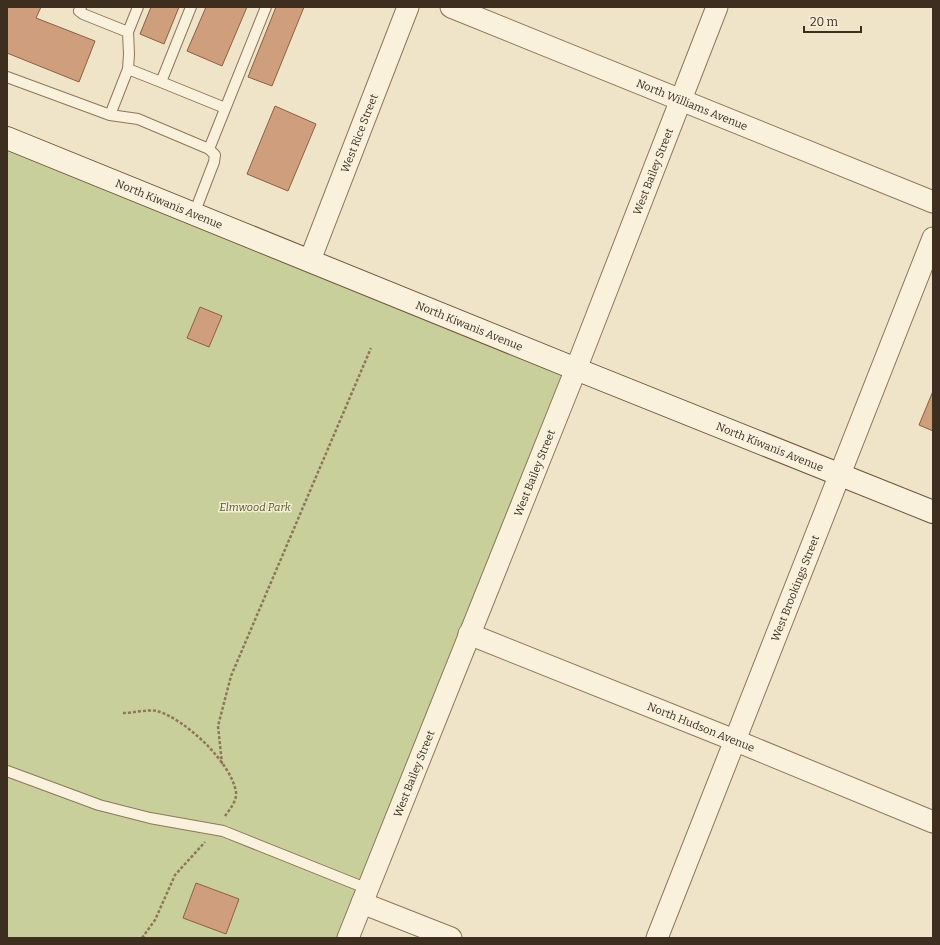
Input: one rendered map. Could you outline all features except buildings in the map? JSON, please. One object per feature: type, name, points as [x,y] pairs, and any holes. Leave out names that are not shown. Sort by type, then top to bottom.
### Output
[{"type":"main road","name":"North Kiwanis Avenue","points":[[7,138],[933,512]]},
{"type":"street","name":"West Rice Street","points":[[310,260],[408,7]]},
{"type":"street","name":"North Williams Avenue","points":[[451,7],[680,101],[933,202]]},
{"type":"street","name":"West Bailey Street","points":[[348,938],[468,634],[576,369],[717,7]]},
{"type":"street","name":"West Brookings Street","points":[[657,938],[933,238]]},
{"type":"street","name":"North Hudson Avenue","points":[[468,634],[734,740],[933,822]]},
{"type":"street","points":[[365,896],[451,938]]},
{"type":"lane","points":[[80,7],[80,11],[83,14],[128,32]]},
{"type":"lane","points":[[110,115],[128,69],[128,32],[138,7]]},
{"type":"lane","points":[[161,82],[191,7]]},
{"type":"lane","points":[[210,149],[266,7]]},
{"type":"lane","points":[[128,69],[226,108]]},
{"type":"lane","points":[[7,77],[110,115],[138,119],[210,149],[215,155],[214,162],[194,214]]},
{"type":"lane","points":[[7,771],[99,805],[150,818],[223,831],[365,896]]},
{"type":"path","points":[[222,764],[218,726],[232,676],[371,348]]},
{"type":"path","points":[[123,713],[155,711],[176,719],[213,751],[222,764],[236,792],[234,805],[195,855],[175,875],[155,920],[142,938]]},
{"type":"green space","name":"Elmwood Park","points":[[7,139],[576,369],[351,938],[7,938]]}]
